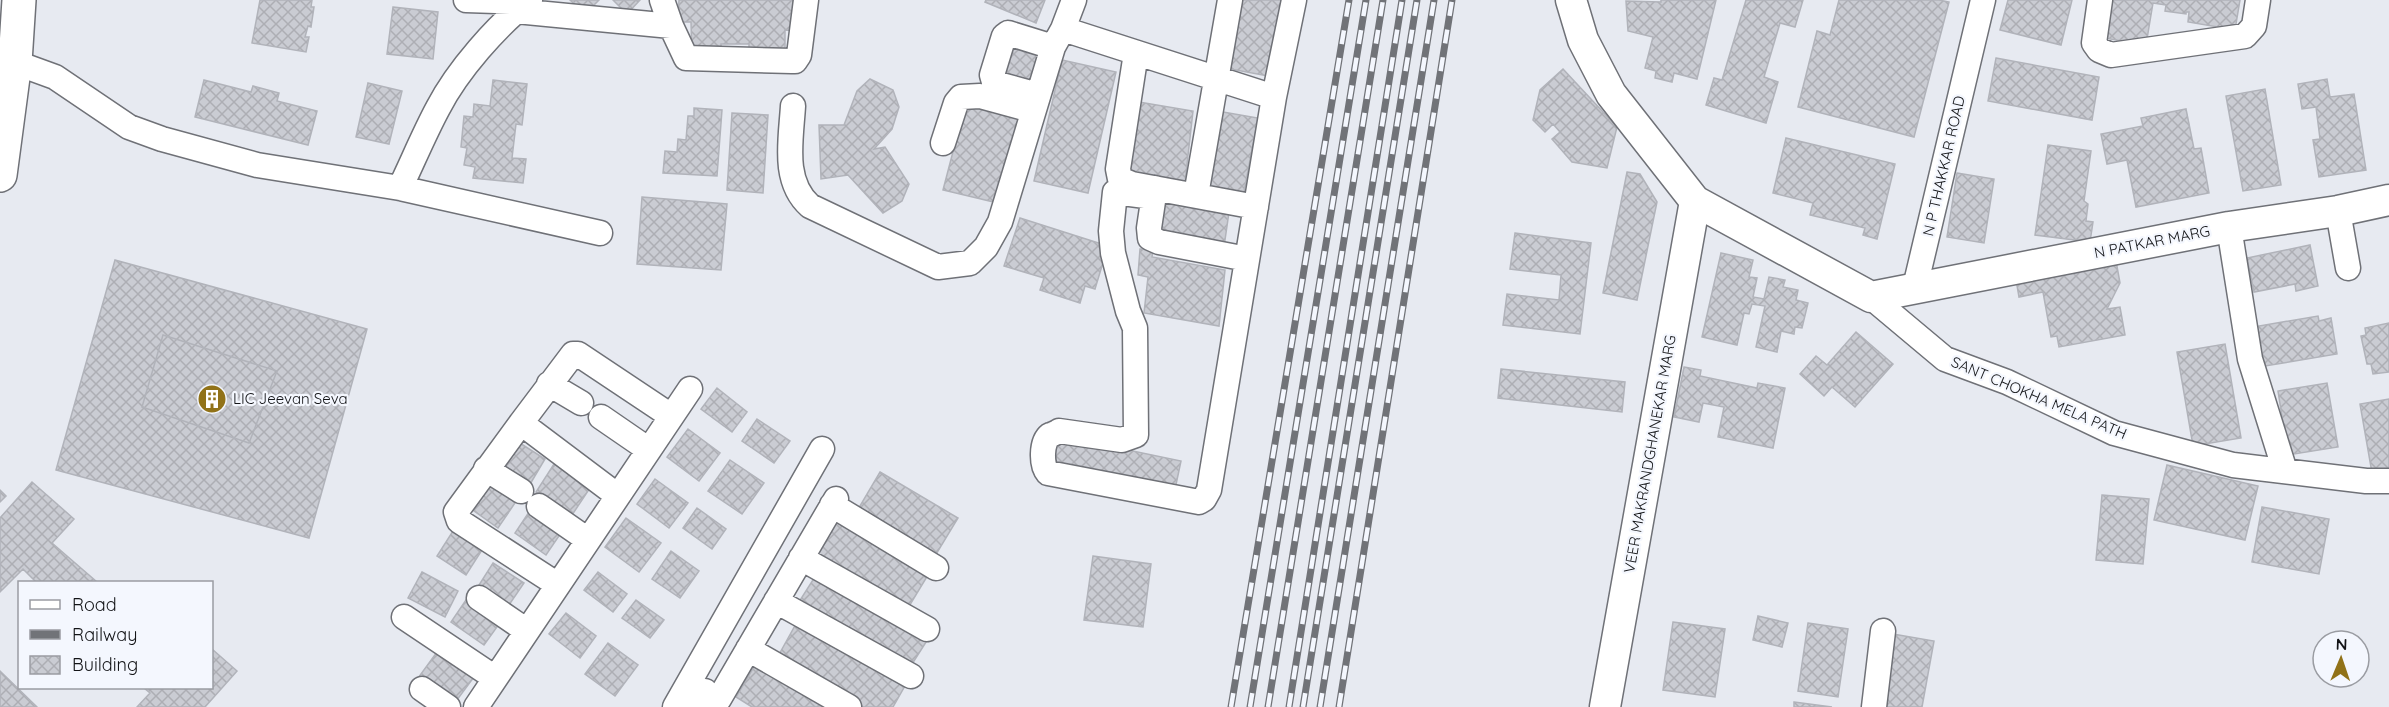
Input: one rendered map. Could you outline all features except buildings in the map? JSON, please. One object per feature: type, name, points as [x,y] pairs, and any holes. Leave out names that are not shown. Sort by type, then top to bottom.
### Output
[{"type":"main road","points":[[0,175],[8,60],[19,0]]},
{"type":"street","points":[[466,0],[525,4],[670,26]]},
{"type":"street","points":[[662,0],[670,26],[683,55],[689,59],[792,62],[799,55],[806,0]]},
{"type":"street","points":[[793,106],[790,171],[799,196],[810,206],[938,267],[970,263],[986,247],[1000,222],[1036,103],[1058,38],[1074,0]]},
{"type":"street","points":[[1196,195],[1230,0]]},
{"type":"street","points":[[1256,207],[1196,195],[1115,192],[1111,231],[1113,253],[1128,311],[1135,328],[1136,435],[1122,440],[1059,431],[1050,435],[1046,440],[1042,462],[1048,473],[1194,502],[1204,499],[1209,490],[1247,259],[1256,207],[1274,97],[1294,0]]},
{"type":"street","points":[[1571,0],[1583,40],[1611,94],[1695,201]]},
{"type":"street","name":"N P THAKKAR ROAD","points":[[1915,287],[1983,0]]},
{"type":"street","points":[[2100,0],[2094,43],[2098,50],[2111,55],[2245,36],[2254,26],[2258,0]]},
{"type":"street","points":[[400,188],[439,106],[468,64],[525,4]]},
{"type":"street","points":[[1036,103],[994,82],[992,75],[1004,36],[1008,33],[1058,38],[1136,53],[1274,97]]},
{"type":"street","points":[[1136,53],[1118,174],[1125,182],[1154,192]]},
{"type":"street","points":[[8,60],[55,77],[129,127],[162,138],[257,165],[400,188],[600,233]]},
{"type":"street","points":[[943,143],[956,103],[961,97],[980,96],[1036,103]]},
{"type":"street","points":[[1154,192],[1149,228],[1150,238],[1153,241],[1247,259]]},
{"type":"street","name":"SANT CHOKHA MELA PATH","points":[[1695,201],[1870,297],[1945,359],[2007,382],[2114,433],[2233,465],[2366,481],[2389,481]]},
{"type":"street","name":"VEER MAKRANDGHANEKAR MARG","points":[[1605,707],[1695,201]]},
{"type":"street","name":"N PATKAR MARG","points":[[1915,287],[2229,227],[2389,201]]},
{"type":"street","points":[[2338,211],[2348,268]]},
{"type":"street","points":[[2229,227],[2250,359],[2285,471]]},
{"type":"street","points":[[1870,297],[1915,287]]},
{"type":"street","points":[[558,585],[459,521],[456,512],[568,357],[573,354],[578,354],[671,416]]},
{"type":"street","points":[[549,384],[581,403]]},
{"type":"street","points":[[476,707],[690,389]]},
{"type":"street","points":[[601,417],[649,450]]},
{"type":"street","points":[[521,423],[618,496]]},
{"type":"street","points":[[708,697],[822,449]]},
{"type":"street","points":[[486,469],[588,540]]},
{"type":"street","points":[[675,707],[708,697],[748,649],[834,502],[936,568]]},
{"type":"street","points":[[801,558],[927,629]]},
{"type":"street","points":[[479,598],[527,631]]},
{"type":"street","points":[[776,601],[911,676]]},
{"type":"street","points":[[404,617],[495,678]]},
{"type":"street","points":[[1874,707],[1883,631]]},
{"type":"street","points":[[748,649],[849,707]]},
{"type":"street","points":[[422,689],[448,707]]},
{"type":"railway","points":[[1231,707],[1349,0]]},
{"type":"railway","points":[[1250,707],[1366,0]]},
{"type":"railway","points":[[1268,707],[1383,0]]},
{"type":"railway","points":[[1289,707],[1402,0]]},
{"type":"railway","points":[[1303,707],[1417,0]]},
{"type":"railway","points":[[1320,707],[1434,0]]},
{"type":"railway","points":[[1339,707],[1452,0]]},
{"type":"place","name":"LIC Jeevan Seva","points":[[212,399]]}]
